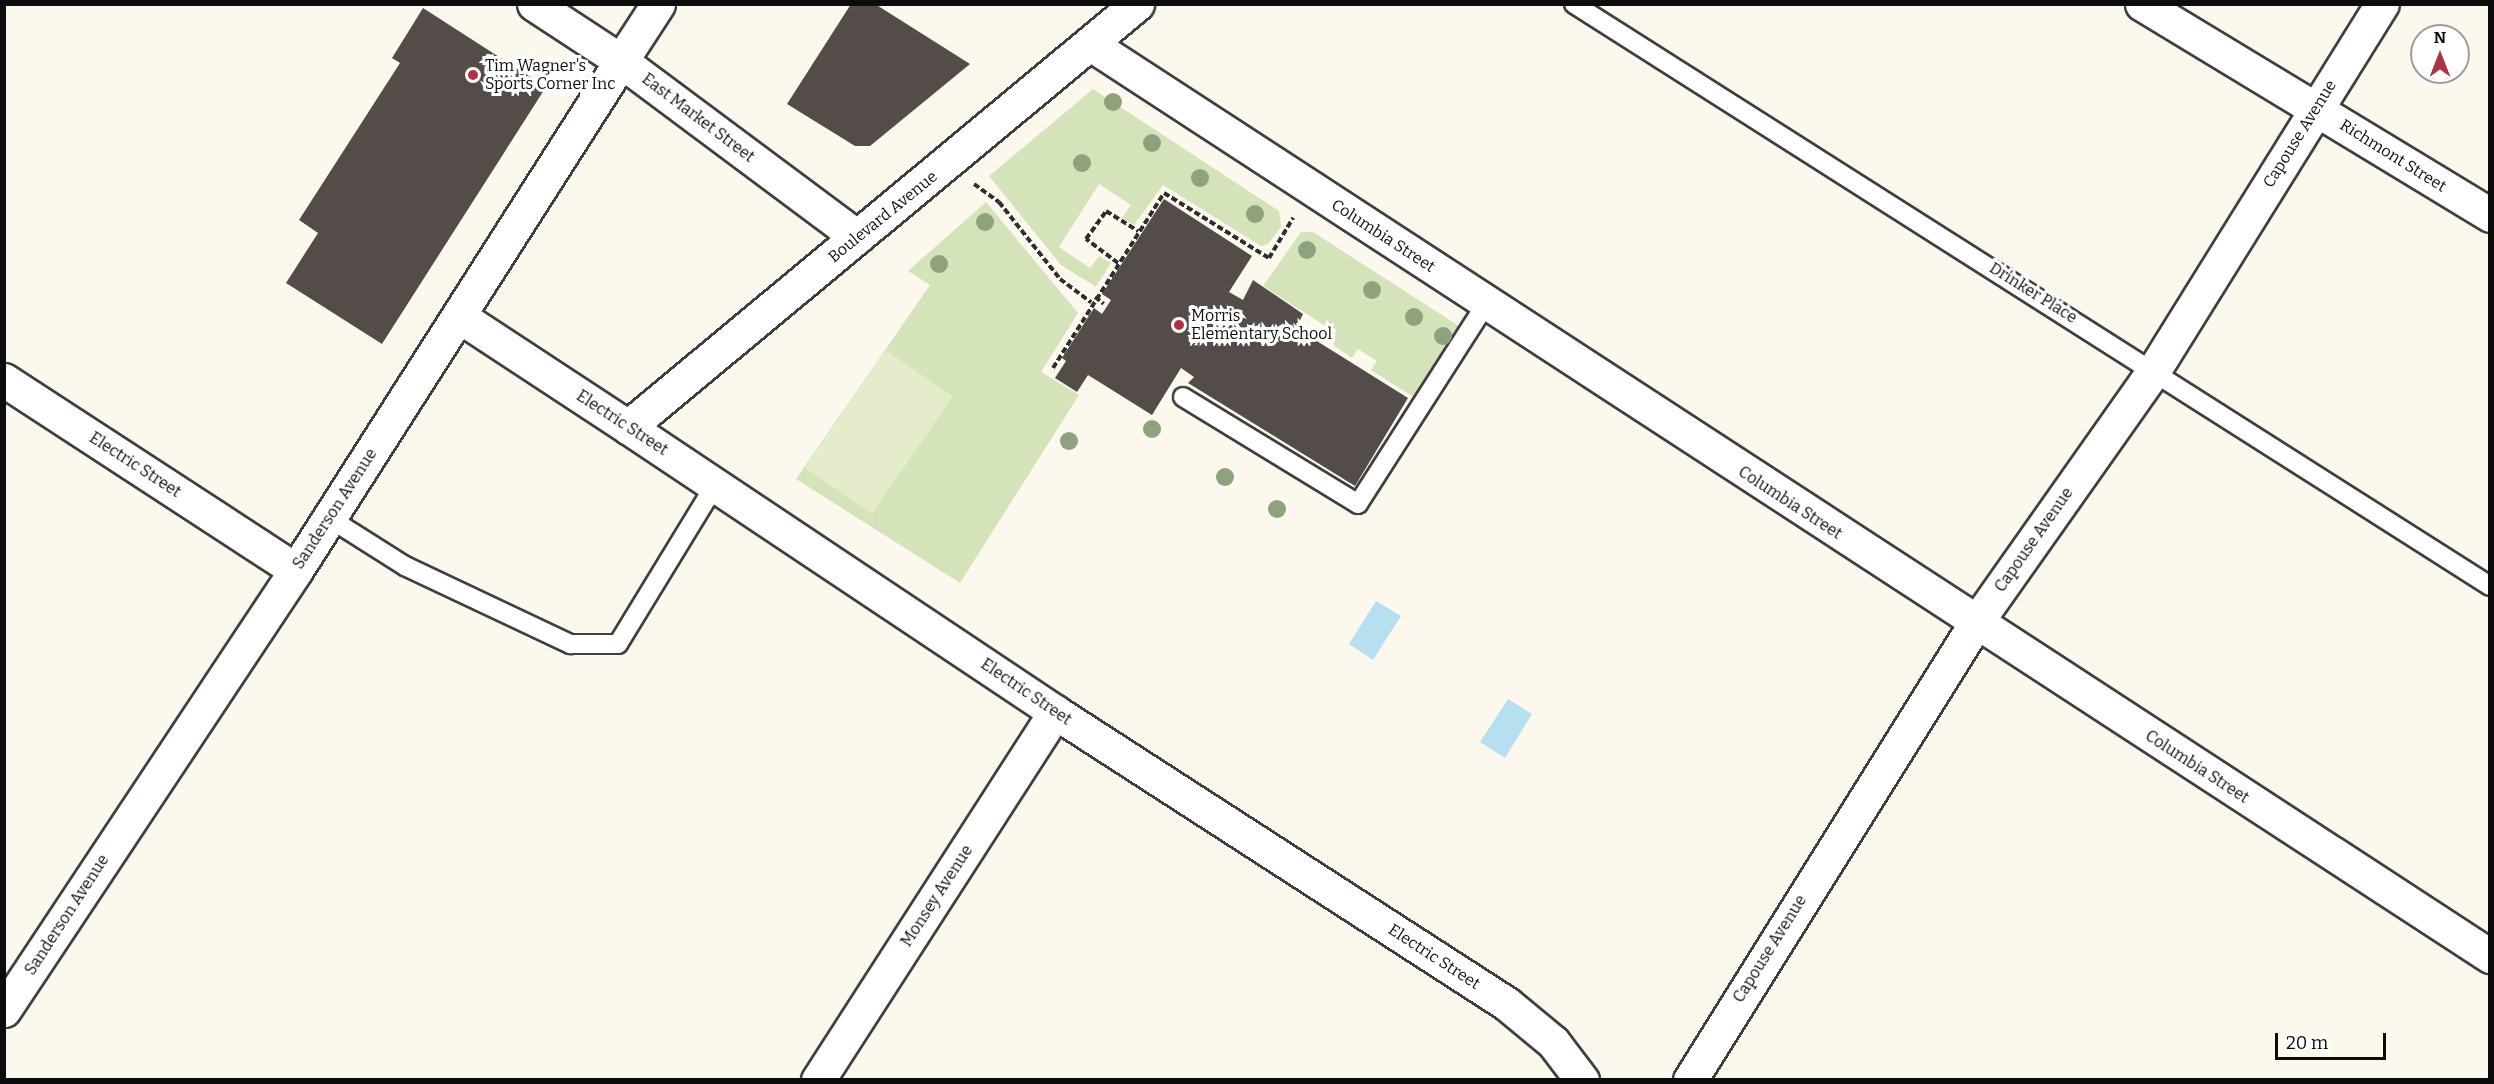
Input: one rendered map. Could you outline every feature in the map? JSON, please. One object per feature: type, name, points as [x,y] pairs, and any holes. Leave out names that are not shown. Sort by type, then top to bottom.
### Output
[{"type":"street","name":"East Market Street","points":[[534,4],[621,61],[857,237]]},
{"type":"street","name":"Sanderson Avenue","points":[[4,1010],[296,570],[658,4]]},
{"type":"street","name":"Boulevard Avenue","points":[[628,427],[1092,45],[1137,4]]},
{"type":"street","name":"Richmont Street","points":[[2142,4],[2490,215]]},
{"type":"street","name":"Capouse Avenue","points":[[1690,1080],[1975,624],[2154,369],[2382,4]]},
{"type":"street","name":"Columbia Street","points":[[1092,45],[1975,624],[2490,956]]},
{"type":"street","name":"Electric Street","points":[[459,316],[1055,712],[1507,1004],[1553,1042],[1582,1080]]},
{"type":"street","name":"Electric Street","points":[[4,380],[296,570]]},
{"type":"street","name":"Monsey Avenue","points":[[818,1080],[1055,712]]},
{"type":"lane","name":"Drinker Place","points":[[1574,4],[2154,369],[2490,586]]},
{"type":"lane","points":[[1183,397],[1358,504],[1486,304]]},
{"type":"lane","points":[[329,518],[405,566],[570,644],[618,644],[715,485]]},
{"type":"path","points":[[974,184],[999,202],[1060,279],[1091,302]]},
{"type":"path","points":[[1053,368],[1091,302],[1164,193],[1269,258],[1297,212]]},
{"type":"path","points":[[1118,263],[1086,239],[1106,211],[1138,231]]},
{"type":"path","points":[[1095,297],[1104,304]]},
{"type":"green space","points":[[1093,89],[1279,211],[1281,227],[1268,244],[1261,246],[1163,185],[1134,225],[1122,218],[1131,205],[1099,184],[1059,247],[1090,268],[1099,256],[1111,263],[1096,287],[1061,265],[989,176]]},
{"type":"green space","points":[[986,202],[1078,313],[1041,372],[1079,395],[960,583],[796,479],[930,285],[908,271]]},
{"type":"green space","points":[[1301,232],[1313,232],[1462,328],[1415,398],[1371,370],[1377,361],[1358,349],[1352,358],[1324,339],[1330,329],[1263,286]]},
{"type":"green space","points":[[885,350],[953,396],[872,514],[805,468]]},
{"type":"water","points":[[1376,601],[1401,616],[1373,660],[1349,644]]},
{"type":"water","points":[[1508,699],[1532,714],[1505,758],[1480,742]]},
{"type":"building","points":[[851,4],[875,4],[970,64],[870,146],[855,146],[787,104]]},
{"type":"building","points":[[423,8],[546,87],[382,344],[286,283],[318,233],[299,220],[400,63],[392,58]]},
{"type":"building","points":[[1164,199],[1252,256],[1229,292],[1243,300],[1253,280],[1303,314],[1296,328],[1408,398],[1355,486],[1188,383],[1194,377],[1181,368],[1152,415],[1088,375],[1077,392],[1055,378],[1066,361],[1062,358],[1094,308],[1102,314],[1111,300],[1102,294]]},
{"type":"place","name":"Tim Wagner's Sports Corner Inc","points":[[473,75]]},
{"type":"place","name":"Morris Elementary School","points":[[1179,325]]}]
